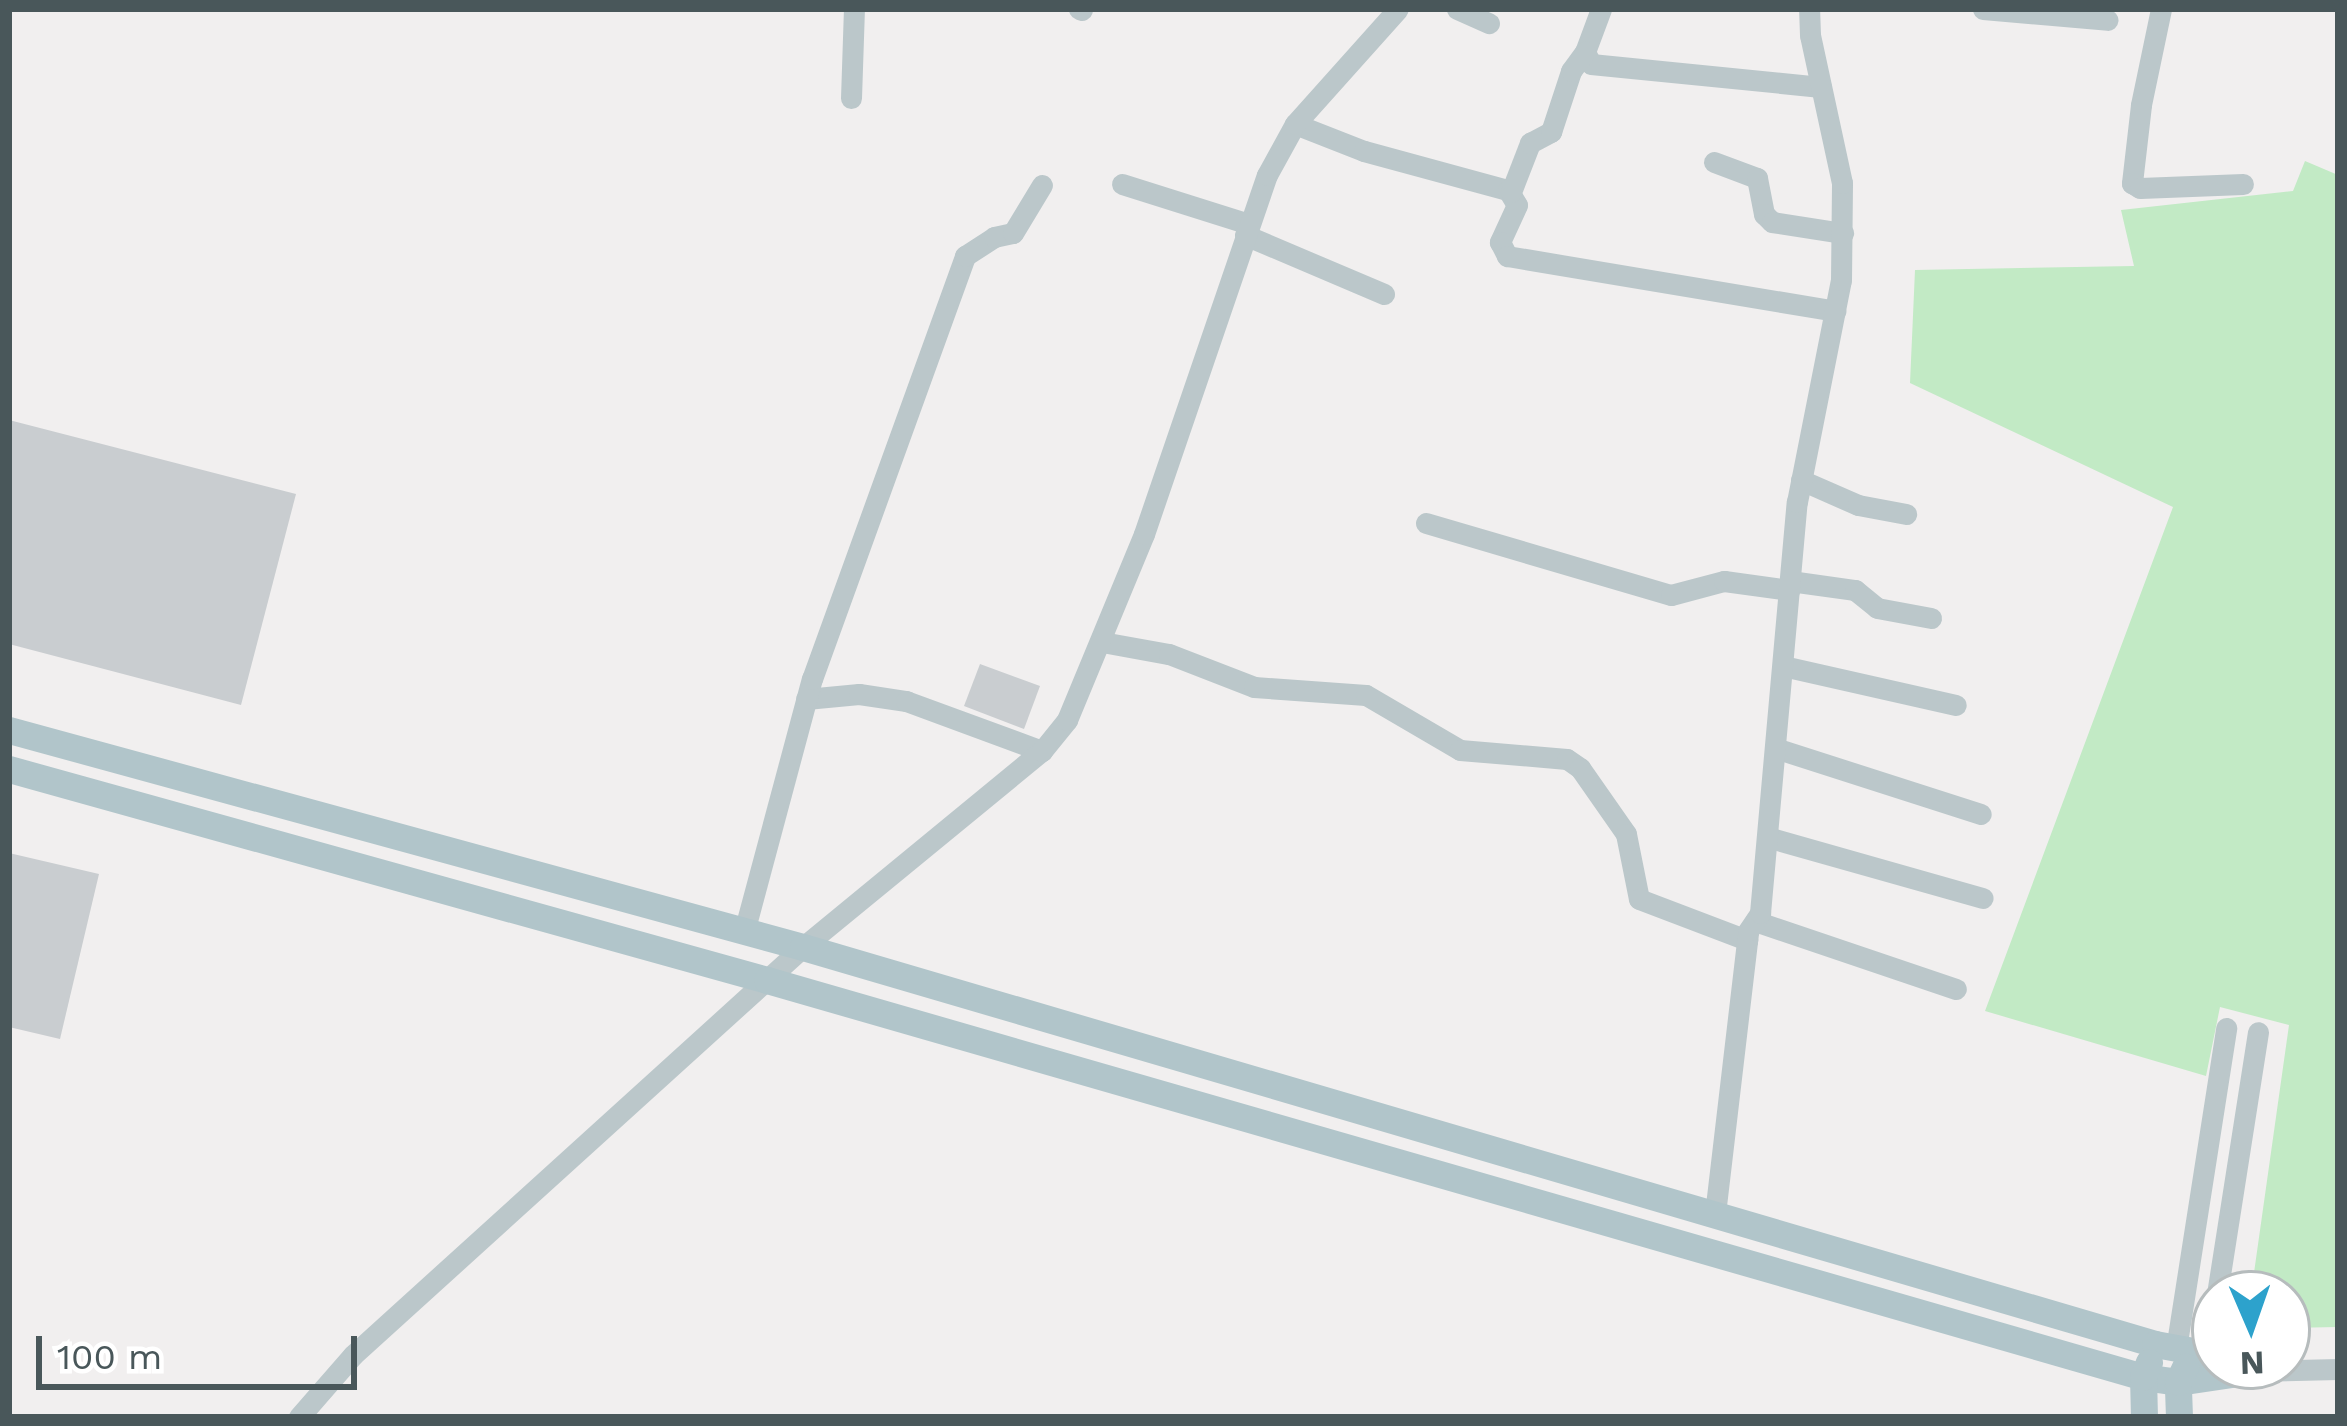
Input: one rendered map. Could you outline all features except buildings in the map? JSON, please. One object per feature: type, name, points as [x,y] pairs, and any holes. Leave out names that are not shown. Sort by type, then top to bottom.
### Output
[{"type":"main road","points":[[9,730],[803,947],[2189,1351]]},
{"type":"main road","points":[[9,769],[767,980],[2143,1377],[2191,1379]]},
{"type":"main road","points":[[2143,1377],[2189,1351]]},
{"type":"main road","points":[[2180,1417],[2178,1382],[2189,1351]]},
{"type":"main road","points":[[2143,1377],[2144,1417]]},
{"type":"street","points":[[851,98],[854,9]]},
{"type":"street","points":[[299,1417],[353,1354],[803,947],[1042,751],[1067,720],[1102,643],[1247,229],[1295,124],[1398,9]]},
{"type":"street","points":[[1457,9],[1489,22]]},
{"type":"street","points":[[1601,9],[1585,52],[1570,71],[1551,132],[1530,143],[1511,192],[1517,205],[1500,250],[1507,256],[1835,311]]},
{"type":"street","points":[[1715,1214],[1767,837],[1801,480],[1835,311],[1843,233],[1842,183],[1809,9]]},
{"type":"street","points":[[1984,9],[2108,20]]},
{"type":"street","points":[[2161,9],[2132,183],[2140,188],[2243,184]]},
{"type":"street","points":[[1585,52],[1591,64],[1821,87]]},
{"type":"street","points":[[1295,124],[1364,151],[1511,192]]},
{"type":"street","points":[[1714,162],[1757,178],[1764,214],[1772,222],[1843,233]]},
{"type":"street","points":[[744,932],[806,699],[965,256],[994,237],[1013,232],[1042,184]]},
{"type":"street","points":[[1121,184],[1247,229],[1384,294]]},
{"type":"street","points":[[1801,480],[1858,505],[1906,514]]},
{"type":"street","points":[[1426,524],[1671,595],[1724,581],[1855,590],[1877,608],[1931,618]]},
{"type":"street","points":[[1102,643],[1169,654],[1254,688],[1366,694],[1460,750],[1567,759],[1580,768],[1626,834],[1639,898],[1956,989]]},
{"type":"street","points":[[1783,666],[1956,705]]},
{"type":"street","points":[[806,699],[859,694],[906,701],[1042,751]]},
{"type":"street","points":[[1775,748],[1981,814]]},
{"type":"street","points":[[1767,837],[1983,898]]},
{"type":"street","points":[[2189,1351],[2226,1028]]},
{"type":"street","points":[[2221,1270],[2258,1033]]},
{"type":"green space","points":[[2305,161],[2338,175],[2338,1327],[2311,1328],[2311,1270],[2254,1270],[2289,1025],[2220,1007],[2206,1076],[1985,1011],[2173,507],[1910,383],[1915,270],[2134,266],[2121,210],[2293,191]]}]
